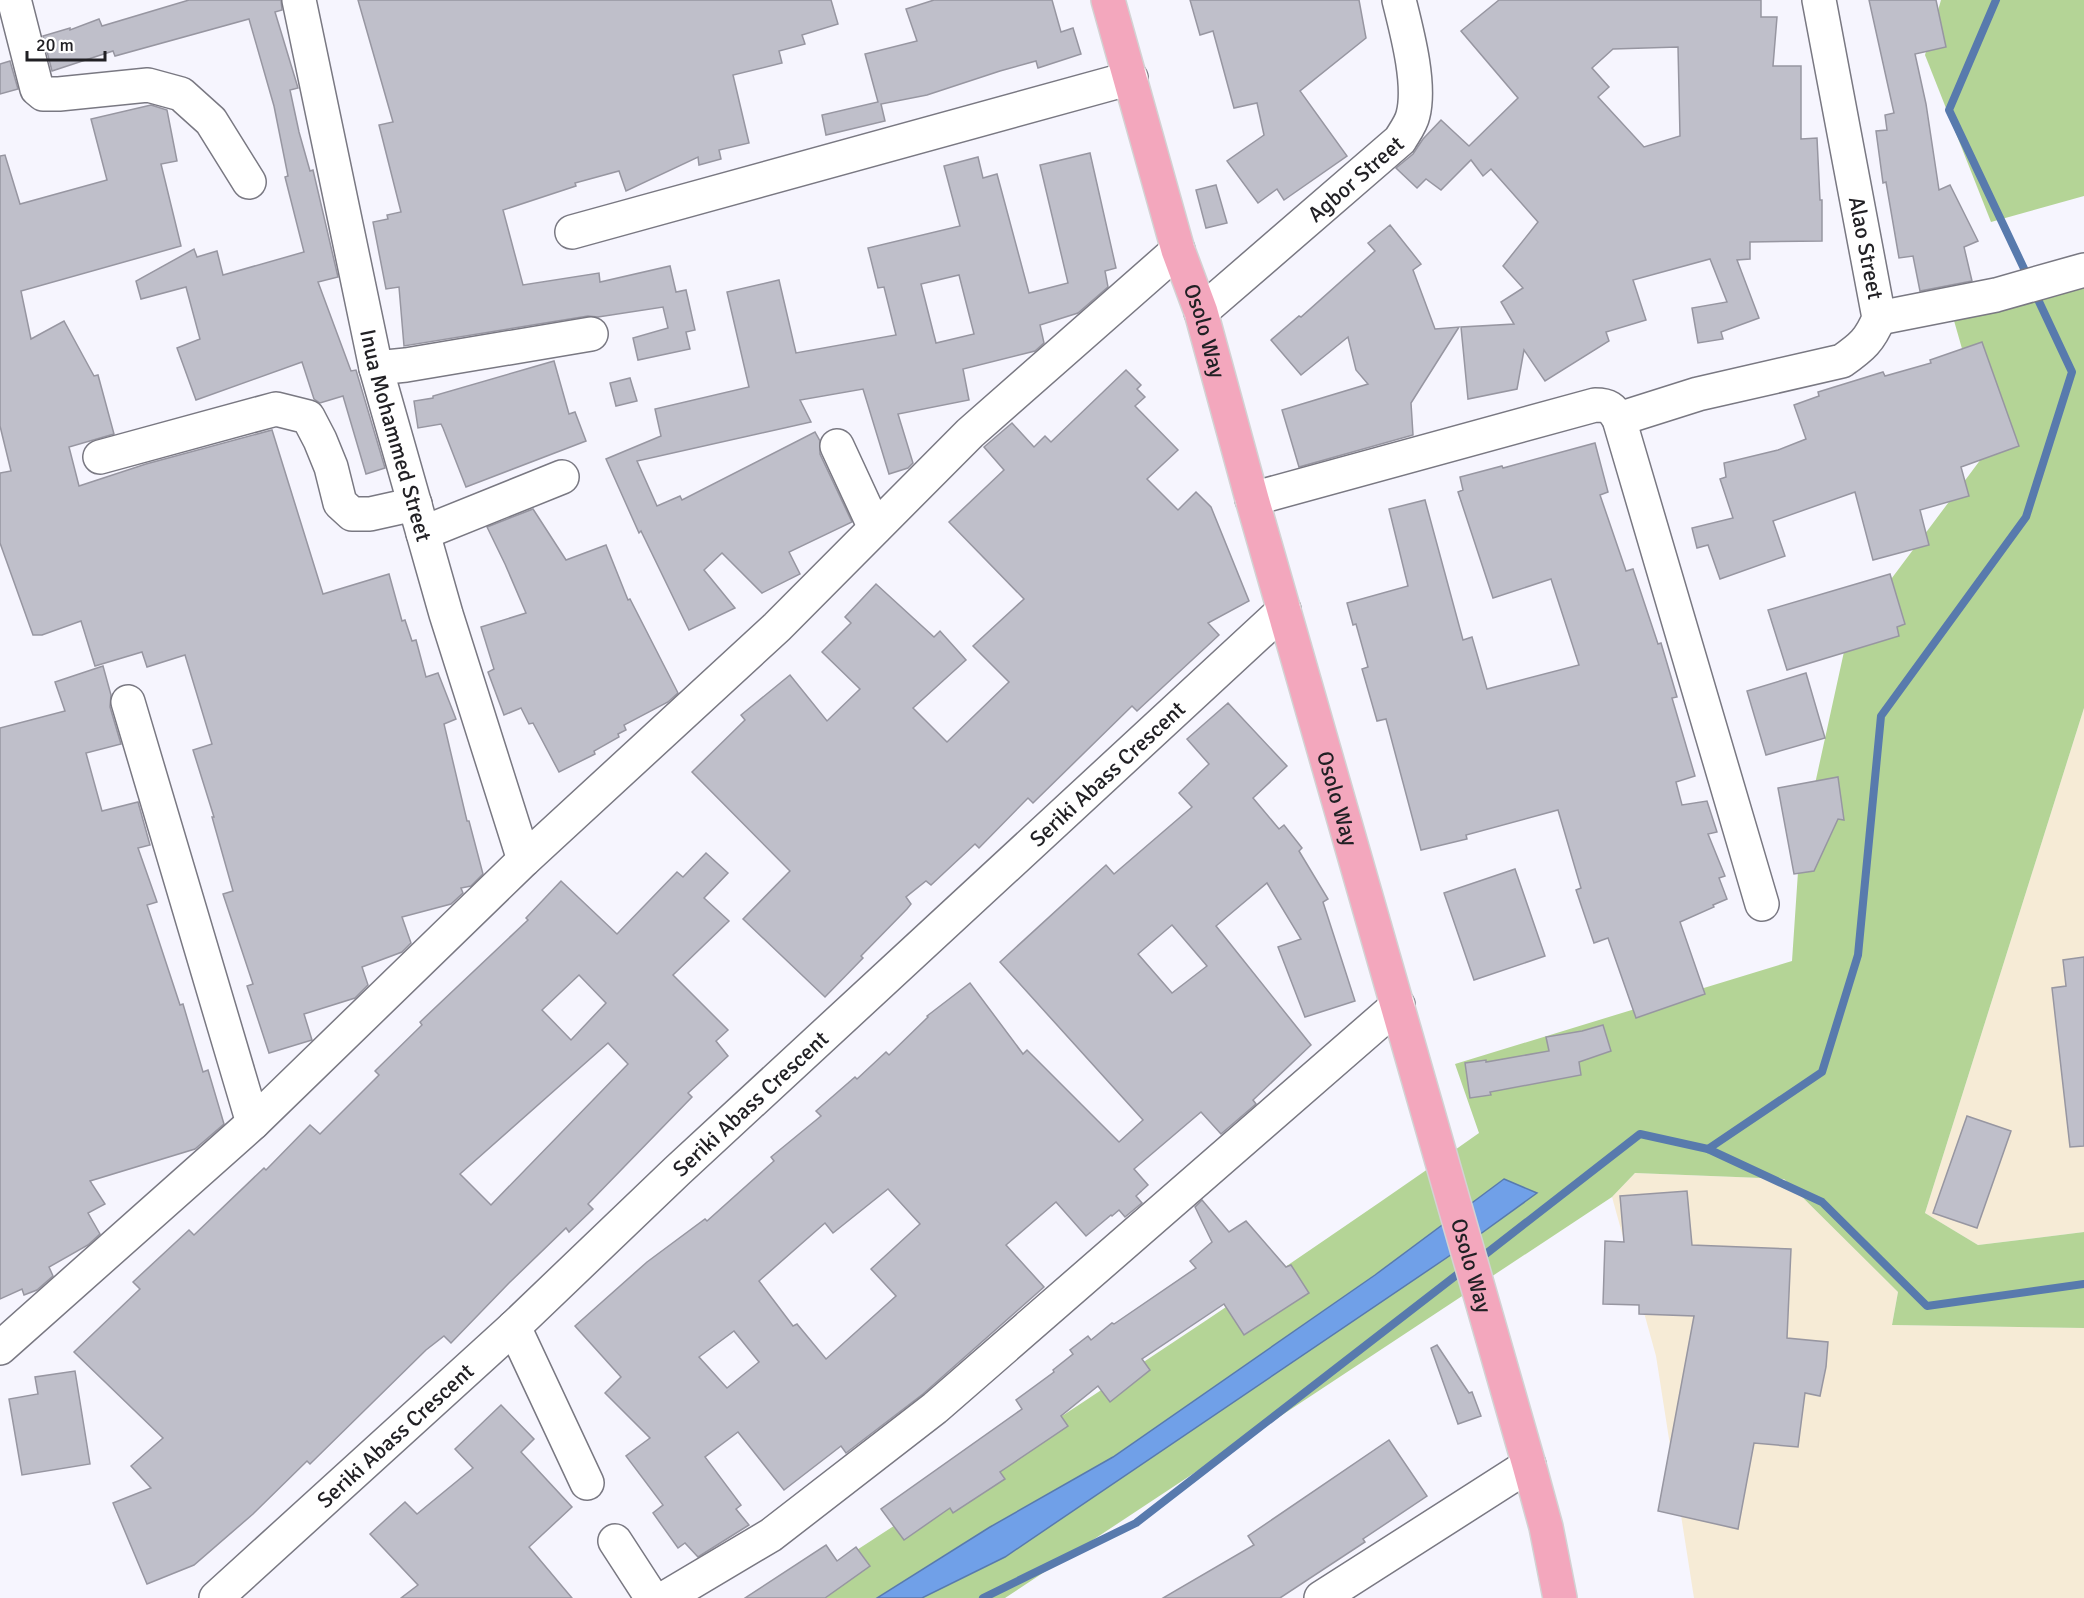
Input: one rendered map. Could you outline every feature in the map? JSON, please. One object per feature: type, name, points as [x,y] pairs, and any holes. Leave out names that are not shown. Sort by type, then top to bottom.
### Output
[{"type":"main road","name":"Osolo Way","points":[[1108,0],[1178,250],[1201,312],[1252,499],[1493,1337],[1546,1527],[1560,1598]]},
{"type":"street","name":"Inua Mohammed Street","points":[[299,0],[376,368],[446,614],[524,860]]},
{"type":"street","name":"Agbor Street","points":[[1201,312],[1400,141],[1413,117],[1415,91],[1407,34],[1399,0]]},
{"type":"street","name":"Alao Street","points":[[1619,419],[1698,394],[1842,361],[1859,350],[1872,336],[1879,318],[1820,0]]},
{"type":"street","points":[[14,3],[37,89],[43,94],[148,85],[181,94],[211,121],[249,182]]},
{"type":"street","points":[[572,232],[1131,78]]},
{"type":"street","points":[[0,1348],[253,1123],[524,860],[777,627],[970,433],[1178,250]]},
{"type":"street","points":[[1879,318],[1996,295],[2084,270]]},
{"type":"street","points":[[376,368],[591,334]]},
{"type":"street","points":[[1252,499],[1595,405],[1611,408],[1619,419],[1762,904]]},
{"type":"street","points":[[100,457],[276,409],[308,417],[321,440],[340,503],[352,514],[419,519],[562,477]]},
{"type":"street","points":[[837,446],[875,528]]},
{"type":"street","name":"Seriki Abass Crescent","points":[[216,1598],[513,1327],[677,1171],[1284,610]]},
{"type":"street","points":[[128,702],[253,1123]]},
{"type":"street","points":[[665,1598],[771,1535],[935,1408],[1398,1005]]},
{"type":"street","points":[[513,1327],[587,1483]]},
{"type":"street","points":[[1321,1598],[1529,1465]]},
{"type":"street","points":[[615,1541],[652,1598]]},
{"type":"shaded area","points":[[2084,708],[2084,1232],[1978,1245],[1925,1213]]},
{"type":"shaded area","points":[[1635,1173],[1784,1179],[1898,1292],[1892,1325],[2084,1328],[2084,1598],[1694,1598],[1656,1356],[1612,1197]]},
{"type":"green space","points":[[1941,0],[2084,0],[2084,196],[1991,222],[1925,55]]},
{"type":"green space","points":[[2084,283],[2084,708],[1925,1213],[1978,1245],[2084,1232],[2084,1328],[1892,1325],[1898,1292],[1784,1179],[1635,1173],[1612,1197],[1005,1598],[922,1598],[1005,1557],[1461,1248],[1504,1179],[1375,1275],[1113,1457],[990,1527],[877,1598],[783,1598],[1220,1311],[1479,1133],[1455,1064],[1792,961],[1799,857],[1847,638],[1990,447],[1945,289]]},
{"type":"water","points":[[1504,1179],[1537,1193],[1461,1248],[1005,1557],[922,1598],[877,1598],[990,1527],[1113,1457],[1375,1275]]},
{"type":"building","points":[[189,0],[281,0],[282,10],[275,12],[298,88],[290,90],[310,171],[313,170],[338,277],[318,282],[351,371],[356,370],[385,468],[366,474],[343,396],[320,403],[314,399],[302,362],[196,400],[177,348],[200,339],[186,287],[141,299],[136,281],[194,249],[197,257],[217,251],[223,275],[304,252],[285,177],[288,176],[274,106],[249,19],[115,56],[113,51],[52,71],[43,36],[70,28],[70,30],[99,19],[102,26]]},
{"type":"building","points":[[358,0],[831,0],[838,24],[802,35],[805,44],[779,51],[782,63],[733,75],[749,143],[719,150],[721,159],[699,165],[698,157],[626,191],[619,171],[575,183],[576,186],[503,210],[523,285],[599,273],[600,282],[670,266],[676,292],[686,290],[695,330],[686,332],[690,349],[638,360],[633,338],[668,328],[663,307],[598,317],[588,316],[404,346],[399,287],[386,289],[373,222],[388,219],[387,215],[401,212],[379,125],[393,122]]},
{"type":"building","points":[[934,0],[1052,0],[1061,32],[1073,28],[1081,54],[1038,68],[1036,61],[927,95],[881,104],[885,121],[826,135],[822,115],[878,102],[865,54],[917,41],[906,9]]},
{"type":"building","points":[[1190,0],[1359,0],[1366,38],[1300,91],[1347,156],[1284,200],[1277,189],[1258,203],[1227,161],[1264,135],[1257,103],[1234,108],[1213,31],[1200,35]]},
{"type":"building","points":[[1499,0],[1761,0],[1761,17],[1777,17],[1773,66],[1801,66],[1801,139],[1817,138],[1820,200],[1822,200],[1822,241],[1750,242],[1750,259],[1737,260],[1759,318],[1721,332],[1723,339],[1698,343],[1692,308],[1727,302],[1710,259],[1633,280],[1646,320],[1606,332],[1609,341],[1545,381],[1524,350],[1517,389],[1468,399],[1461,327],[1514,324],[1501,302],[1523,288],[1503,266],[1538,222],[1491,169],[1483,176],[1471,160],[1441,190],[1426,179],[1417,188],[1396,168],[1413,154],[1423,139],[1441,120],[1469,146],[1518,98],[1461,31]],"holes":[[[1678,47],[1680,136],[1644,147],[1598,97],[1609,87],[1592,68],[1613,49]]]},
{"type":"building","points":[[1869,0],[1936,0],[1946,47],[1915,54],[1926,104],[1939,190],[1950,185],[1978,241],[1964,247],[1972,281],[1920,291],[1913,256],[1899,258],[1886,182],[1883,183],[1876,131],[1887,130],[1885,115],[1894,113]]},
{"type":"building","points":[[10,61],[18,89],[0,94],[0,64]]},
{"type":"building","points":[[151,105],[167,110],[177,161],[161,164],[181,246],[21,291],[31,339],[64,321],[94,376],[98,375],[114,434],[69,447],[79,486],[146,464],[272,430],[323,594],[389,574],[402,621],[405,620],[412,641],[416,640],[426,677],[438,673],[456,719],[444,724],[467,821],[469,821],[483,874],[471,886],[461,888],[463,893],[451,904],[402,917],[411,943],[402,952],[362,967],[368,985],[355,998],[304,1014],[312,1040],[269,1053],[247,986],[253,984],[223,894],[233,891],[212,817],[214,817],[193,750],[212,744],[185,655],[147,667],[142,652],[95,666],[81,621],[42,635],[33,635],[0,543],[0,473],[11,471],[0,426],[0,156],[5,155],[20,204],[107,180],[91,119]]},
{"type":"building","points":[[1090,153],[1116,268],[1105,271],[1108,287],[1078,313],[1040,325],[1044,343],[1035,351],[963,369],[969,400],[898,414],[913,463],[908,468],[889,474],[863,389],[800,400],[811,422],[637,461],[657,506],[680,496],[682,500],[815,432],[820,441],[820,454],[852,522],[789,552],[800,574],[762,593],[722,553],[704,570],[735,608],[689,630],[641,531],[639,533],[606,459],[661,436],[655,409],[749,387],[727,292],[779,280],[796,353],[896,335],[884,287],[878,288],[868,248],[960,226],[944,166],[978,157],[983,178],[997,174],[1029,293],[1068,283],[1040,165]],"holes":[[[959,275],[974,334],[936,343],[921,284]]]},
{"type":"building","points":[[1216,185],[1227,223],[1206,228],[1196,190]]},
{"type":"building","points":[[1390,225],[1421,264],[1413,270],[1435,329],[1459,327],[1411,403],[1413,435],[1299,467],[1282,410],[1368,384],[1356,370],[1348,337],[1301,375],[1271,340],[1299,316],[1301,317],[1375,251],[1368,243]]},
{"type":"building","points":[[1982,342],[2019,446],[1961,467],[1969,496],[1920,510],[1929,545],[1873,560],[1855,492],[1773,521],[1785,556],[1720,579],[1708,545],[1697,548],[1692,528],[1733,518],[1720,479],[1726,477],[1724,463],[1778,450],[1806,439],[1794,405],[1819,396],[1818,392],[1883,372],[1885,376],[1931,363],[1930,360]]},
{"type":"building","points":[[554,361],[569,414],[575,412],[586,441],[466,487],[441,424],[418,428],[414,401],[433,398],[433,396]]},
{"type":"building","points":[[1126,370],[1141,385],[1137,389],[1145,397],[1135,406],[1178,450],[1147,479],[1178,510],[1196,492],[1211,507],[1249,601],[1208,623],[1219,635],[1137,711],[1132,706],[1033,803],[1028,798],[979,848],[975,844],[931,885],[926,881],[906,897],[911,904],[907,909],[825,997],[743,919],[790,871],[692,772],[745,720],[741,715],[790,675],[827,721],[860,689],[822,652],[851,623],[845,617],[876,584],[934,637],[940,631],[966,660],[913,708],[947,742],[1009,682],[973,646],[1024,599],[949,522],[1004,470],[984,447],[1012,423],[1034,447],[1045,436],[1051,442]]},
{"type":"building","points":[[630,378],[637,401],[616,406],[610,383]]},
{"type":"building","points":[[1595,443],[1608,492],[1600,495],[1626,571],[1633,569],[1658,644],[1661,643],[1677,697],[1672,698],[1695,776],[1676,782],[1682,805],[1707,801],[1717,832],[1708,834],[1725,876],[1719,878],[1727,899],[1680,922],[1705,994],[1636,1018],[1608,938],[1594,943],[1576,890],[1581,888],[1558,810],[1466,835],[1467,839],[1421,850],[1386,719],[1377,721],[1362,669],[1368,667],[1356,624],[1353,625],[1347,603],[1408,586],[1389,509],[1425,500],[1463,640],[1472,637],[1487,689],[1579,665],[1551,579],[1493,598],[1458,492],[1463,490],[1460,477]]},
{"type":"building","points":[[533,509],[566,560],[606,545],[628,600],[630,599],[678,693],[668,702],[624,725],[626,730],[618,734],[619,737],[594,751],[595,754],[559,772],[533,723],[529,724],[521,708],[504,715],[488,672],[494,669],[481,627],[526,613],[487,527]]},
{"type":"building","points":[[1890,574],[1905,624],[1897,627],[1899,636],[1787,670],[1768,610]]},
{"type":"building","points":[[103,666],[111,695],[110,707],[121,744],[86,753],[102,811],[138,802],[150,845],[138,848],[157,902],[147,905],[180,1005],[183,1004],[203,1072],[208,1070],[224,1124],[195,1149],[90,1181],[105,1204],[88,1213],[100,1234],[88,1245],[49,1267],[53,1276],[37,1290],[24,1295],[22,1289],[0,1299],[0,728],[65,711],[55,682]]},
{"type":"building","points":[[1806,673],[1825,738],[1766,755],[1747,691]]},
{"type":"building","points":[[1228,703],[1287,766],[1253,798],[1279,829],[1284,825],[1302,848],[1299,851],[1328,899],[1323,902],[1355,1001],[1305,1017],[1278,947],[1301,939],[1267,883],[1216,926],[1311,1045],[1253,1100],[1256,1104],[1221,1134],[1201,1112],[1134,1169],[1148,1185],[1136,1196],[1142,1203],[1125,1217],[1119,1210],[1086,1236],[1056,1202],[1006,1245],[1044,1287],[923,1394],[846,1453],[841,1446],[784,1490],[738,1432],[705,1457],[741,1505],[736,1509],[749,1525],[698,1557],[685,1543],[678,1548],[653,1513],[663,1505],[626,1456],[650,1438],[605,1393],[621,1377],[575,1326],[647,1262],[705,1219],[707,1221],[774,1161],[771,1157],[821,1116],[816,1111],[855,1077],[857,1079],[886,1052],[889,1055],[927,1016],[970,983],[1023,1054],[1027,1050],[1119,1142],[1143,1120],[1000,962],[1106,865],[1114,874],[1192,807],[1179,793],[1209,764],[1187,739]],"holes":[[[1172,925],[1207,966],[1172,993],[1138,954]],[[888,1189],[920,1224],[871,1269],[896,1296],[826,1359],[797,1324],[793,1326],[759,1281],[825,1223],[833,1233]],[[734,1331],[759,1362],[727,1388],[699,1357]]]},
{"type":"building","points":[[1838,777],[1844,820],[1838,819],[1814,871],[1794,874],[1778,788]]},
{"type":"building","points":[[706,853],[728,873],[704,898],[729,921],[673,975],[728,1030],[716,1041],[728,1056],[688,1093],[692,1097],[588,1204],[593,1209],[569,1232],[566,1228],[451,1343],[444,1336],[426,1350],[310,1464],[307,1461],[253,1514],[194,1565],[147,1584],[113,1503],[151,1488],[131,1466],[163,1438],[74,1352],[140,1289],[133,1282],[189,1230],[194,1235],[264,1168],[266,1170],[310,1125],[320,1134],[379,1075],[375,1071],[422,1025],[420,1022],[528,920],[526,918],[561,881],[617,934],[677,872],[683,877]],"holes":[[[579,975],[606,1003],[571,1040],[542,1010]],[[608,1043],[628,1064],[491,1205],[460,1174]]]},
{"type":"building","points":[[1515,869],[1545,956],[1474,980],[1444,893]]},
{"type":"building","points":[[2084,957],[2084,1146],[2070,1147],[2052,988],[2066,986],[2063,960]]},
{"type":"building","points":[[1603,1025],[1611,1051],[1579,1062],[1581,1075],[1490,1092],[1491,1095],[1470,1098],[1465,1063],[1486,1060],[1486,1062],[1549,1051],[1546,1037]]},
{"type":"building","points":[[1967,1116],[2011,1131],[1977,1228],[1933,1213]]},
{"type":"building","points":[[1687,1191],[1692,1245],[1791,1249],[1787,1338],[1828,1342],[1820,1396],[1805,1393],[1798,1447],[1754,1443],[1738,1529],[1658,1511],[1694,1316],[1639,1314],[1639,1305],[1603,1304],[1605,1241],[1624,1242],[1620,1196]]},
{"type":"building","points":[[1202,1200],[1229,1232],[1246,1221],[1286,1267],[1291,1265],[1309,1293],[1244,1335],[1224,1304],[1142,1359],[1150,1370],[1110,1402],[1098,1386],[1061,1416],[1068,1426],[1000,1472],[1005,1479],[953,1513],[950,1508],[904,1540],[881,1509],[1022,1409],[1016,1400],[1054,1372],[1053,1370],[1073,1354],[1070,1350],[1088,1336],[1091,1340],[1112,1323],[1114,1324],[1196,1268],[1190,1261],[1212,1242],[1195,1207]]},
{"type":"building","points":[[1437,1345],[1469,1393],[1472,1392],[1481,1416],[1458,1424],[1431,1348]]},
{"type":"building","points":[[75,1371],[90,1464],[22,1475],[9,1399],[38,1394],[35,1377]]},
{"type":"building","points":[[501,1405],[534,1439],[521,1452],[572,1507],[529,1547],[572,1598],[401,1598],[418,1585],[370,1534],[405,1502],[417,1514],[473,1468],[455,1449]]},
{"type":"building","points":[[1389,1440],[1427,1496],[1363,1539],[1365,1542],[1280,1598],[1163,1598],[1254,1545],[1248,1536]]},
{"type":"building","points":[[826,1545],[837,1561],[856,1547],[870,1566],[825,1598],[745,1598]]},
{"type":"waterway","points":[[1996,0],[1949,110],[2028,277]]},
{"type":"waterway","points":[[1708,1149],[1822,1072],[1858,955],[1881,716],[2026,517],[2072,372],[2034,291]]},
{"type":"waterway","points":[[1478,1260],[1640,1134],[1708,1149],[1822,1202],[1927,1306],[2084,1284]]},
{"type":"waterway","points":[[983,1598],[1136,1523],[1463,1270]]}]
